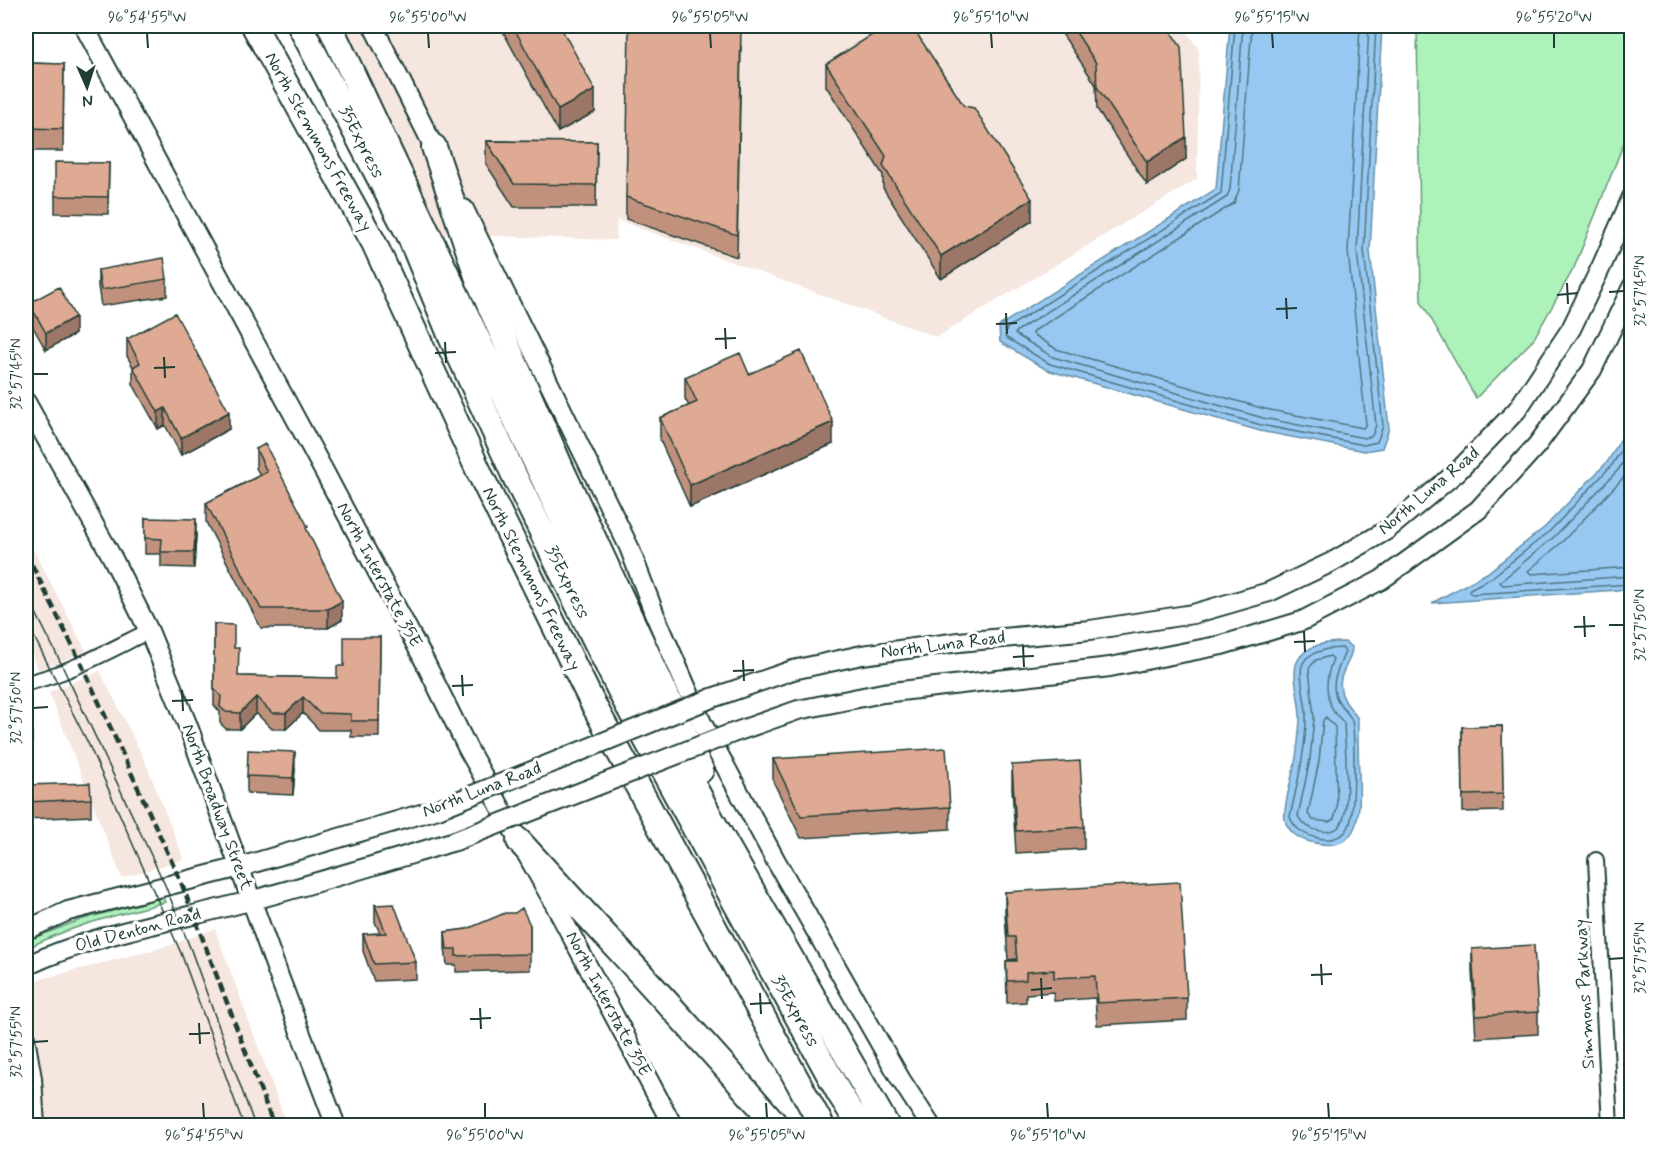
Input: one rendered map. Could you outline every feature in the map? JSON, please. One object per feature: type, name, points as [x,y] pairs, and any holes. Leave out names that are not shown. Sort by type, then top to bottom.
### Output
[{"type":"highway","name":"North Stemmons Freeway","points":[[254,26],[374,243],[481,476],[592,702],[822,1125]]},
{"type":"highway","name":"35Express","points":[[300,26],[410,237],[451,337],[514,475],[623,697],[839,1093],[860,1125]]},
{"type":"highway","points":[[330,26],[643,690],[712,822],[887,1125]]},
{"type":"highway","points":[[434,147],[478,279],[562,470],[699,764],[712,822]]},
{"type":"highway","points":[[519,840],[611,943],[700,1036],[777,1125]]},
{"type":"main road","name":"North Interstate 35E","points":[[84,26],[325,473],[422,656],[468,749],[673,1125]]},
{"type":"main road","points":[[374,26],[629,547],[702,723],[776,861],[901,1080],[931,1125]]},
{"type":"main road","name":"North Luna Road","points":[[240,867],[438,809],[712,698],[793,670],[862,655],[959,642],[1090,630],[1193,614],[1269,592],[1332,562],[1388,530],[1457,472],[1517,410],[1571,329],[1632,197]]},
{"type":"main road","name":"North Luna Road","points":[[252,901],[455,841],[730,734],[798,710],[883,693],[1110,667],[1222,645],[1302,621],[1381,580],[1478,510],[1537,445],[1592,370],[1632,287]]},
{"type":"main road","name":"North Broadway Street","points":[[26,402],[112,557],[149,631],[188,726],[336,1125]]},
{"type":"main road","name":"Old Denton Road","points":[[26,930],[68,911],[240,867]]},
{"type":"main road","name":"Old Denton Road","points":[[26,966],[96,939],[252,901]]},
{"type":"street","points":[[26,683],[38,681],[149,631]]},
{"type":"street","name":"Simmons Parkway","points":[[1596,860],[1610,1125]]},
{"type":"street","points":[[26,1032],[34,1078],[37,1125]]},
{"type":"shaded area","points":[[322,26],[1183,26],[1199,50],[1197,179],[937,337],[617,220],[616,240],[426,234]]},
{"type":"shaded area","points":[[26,535],[86,651],[39,670],[26,645]]},
{"type":"shaded area","points":[[100,671],[144,759],[184,859],[122,878],[49,692]]},
{"type":"shaded area","points":[[215,929],[287,1125],[26,1126],[26,985],[168,946]]},
{"type":"green space","points":[[1417,26],[1631,26],[1631,125],[1574,268],[1533,340],[1476,398],[1421,301]]},
{"type":"green space","points":[[163,897],[165,902],[76,927],[26,949],[26,941],[80,920]]},
{"type":"water","points":[[1230,26],[1382,26],[1370,251],[1389,428],[1382,448],[1364,451],[1260,431],[1047,370],[1000,342],[999,326],[1216,189]]},
{"type":"water","points":[[1631,421],[1631,589],[1432,603],[1487,573],[1545,527],[1608,461]]},
{"type":"water","points":[[1345,642],[1352,647],[1340,687],[1345,701],[1358,719],[1358,815],[1355,827],[1349,836],[1341,842],[1328,845],[1299,837],[1292,832],[1285,820],[1285,807],[1296,757],[1300,720],[1295,668],[1305,651],[1318,645]]},
{"type":"building","points":[[513,26],[560,26],[595,90],[558,110]]},
{"type":"building","points":[[629,26],[741,26],[737,235],[626,197]]},
{"type":"building","points":[[886,26],[912,26],[964,106],[974,108],[1032,199],[941,256],[883,166],[886,156],[826,64]]},
{"type":"building","points":[[1072,26],[1167,26],[1181,47],[1186,137],[1147,162],[1097,87],[1096,63]]},
{"type":"building","points":[[26,63],[64,64],[63,129],[26,128]]},
{"type":"building","points":[[486,141],[597,142],[596,185],[514,184]]},
{"type":"building","points":[[55,162],[109,163],[108,197],[55,196]]},
{"type":"building","points":[[164,258],[167,279],[101,290],[98,270]]},
{"type":"building","points":[[59,287],[75,317],[46,333],[29,303]]},
{"type":"building","points":[[175,313],[229,412],[181,438],[165,408],[158,412],[133,367],[140,363],[127,339]]},
{"type":"building","points":[[801,351],[833,422],[690,485],[660,418],[697,402],[685,377],[740,353],[749,374]]},
{"type":"building","points":[[265,444],[308,527],[306,528],[342,601],[328,609],[261,609],[206,503],[267,472],[256,449]]},
{"type":"building","points":[[145,518],[196,519],[194,552],[161,552],[162,539],[145,538]]},
{"type":"building","points":[[214,624],[234,625],[234,648],[239,648],[238,676],[337,678],[337,666],[344,666],[344,637],[380,637],[379,721],[351,721],[351,714],[319,713],[303,697],[286,713],[272,713],[256,697],[240,713],[226,712],[220,707],[221,696],[214,689]]},
{"type":"building","points":[[30,695],[32,737],[26,737],[26,696]]},
{"type":"building","points":[[1502,726],[1503,794],[1463,795],[1462,727]]},
{"type":"building","points":[[946,748],[950,807],[801,816],[773,759]]},
{"type":"building","points":[[248,750],[295,752],[293,778],[247,776]]},
{"type":"building","points":[[1080,761],[1084,827],[1016,831],[1012,765]]},
{"type":"building","points":[[90,783],[91,799],[26,802],[26,785]]},
{"type":"building","points":[[1180,882],[1187,998],[1097,1003],[1095,976],[1054,978],[1054,970],[1026,972],[1026,980],[1007,981],[1006,961],[1017,961],[1015,937],[1008,937],[1005,892]]},
{"type":"building","points":[[394,904],[416,962],[374,964],[363,934],[386,933],[375,905]]},
{"type":"building","points":[[522,908],[530,925],[530,954],[456,956],[456,949],[447,949],[445,932],[467,929],[505,913],[515,913]]},
{"type":"building","points":[[1534,945],[1538,1012],[1476,1016],[1472,949]]},
{"type":"tram line","points":[[26,593],[165,885],[255,1126]]},
{"type":"tram line","points":[[26,621],[88,743],[181,953],[244,1126]]},
{"type":"railway","points":[[26,553],[81,663],[181,882],[274,1126]]}]
